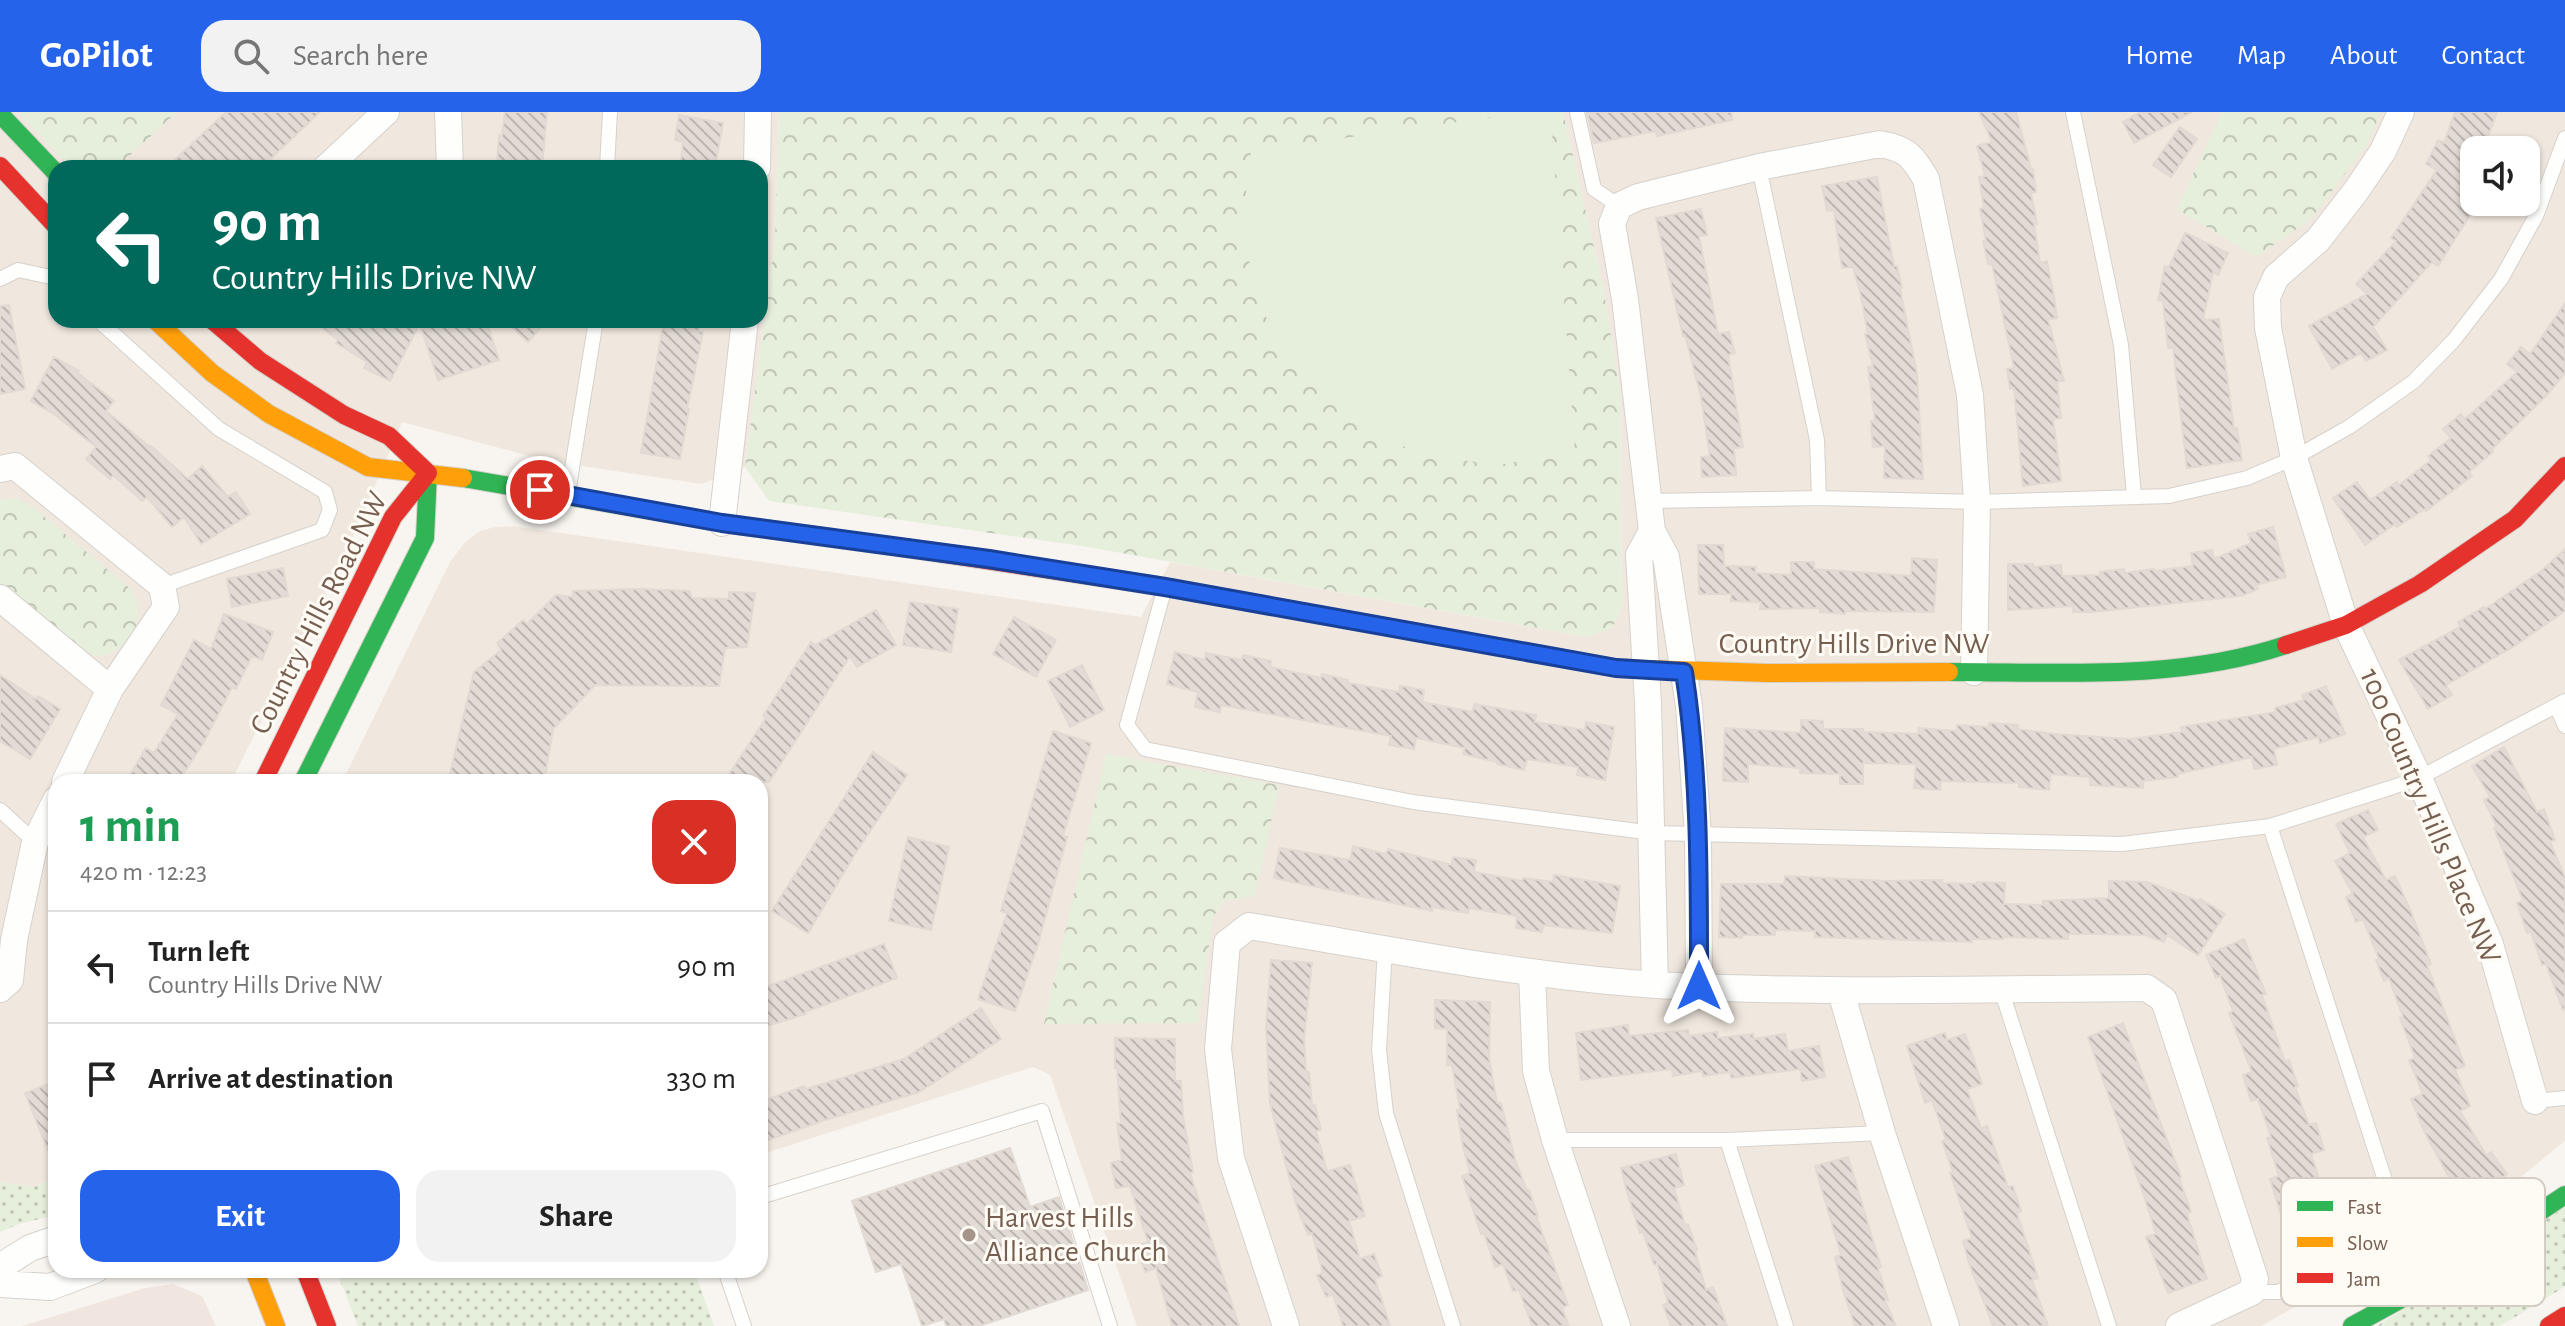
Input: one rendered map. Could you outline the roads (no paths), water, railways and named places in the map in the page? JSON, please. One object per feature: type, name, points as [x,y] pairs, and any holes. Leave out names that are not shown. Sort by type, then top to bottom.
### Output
[{"type":"street","points":[[335,160],[386,112]]},
{"type":"street","points":[[448,112],[450,160]]},
{"type":"street","points":[[757,160],[758,112]]},
{"type":"street","name":"100 Country Hills Place NW","points":[[2401,112],[2383,151],[2356,191],[2318,240],[2276,277],[2267,297],[2268,328],[2294,458],[2346,625],[2419,778],[2490,944],[2535,1101]]},
{"type":"street","points":[[0,114],[48,165]]},
{"type":"street","points":[[1699,986],[1698,835],[1689,706],[1666,557],[1652,531],[1625,299],[1612,224],[1619,206],[1638,197],[1759,167],[1880,144],[1899,147],[1913,157],[1926,179],[1970,395],[1977,502],[1974,672]]},
{"type":"street","points":[[0,166],[48,217]]},
{"type":"street","name":"Country Hills Drive NW","points":[[168,328],[212,373],[269,414],[368,467],[485,480],[722,523],[989,559],[1165,587],[1645,671],[2164,671],[2256,655],[2346,625],[2420,584],[2515,519],[2565,466]]},
{"type":"street","points":[[221,328],[260,361],[344,415],[389,436],[428,473]]},
{"type":"street","points":[[722,523],[744,328]]},
{"type":"street","points":[[0,469],[15,466],[162,586],[166,607],[110,689],[69,774]]},
{"type":"street","name":"Country Hills Road NW","points":[[267,774],[393,517],[428,473]]},
{"type":"street","name":"Country Hills Road NW","points":[[307,774],[425,538],[428,473]]},
{"type":"street","points":[[1652,531],[1639,555],[1653,833],[1655,985]]},
{"type":"street","points":[[0,598],[110,689]]},
{"type":"street","points":[[0,989],[10,980],[14,940],[35,842],[48,816]]},
{"type":"street","points":[[1286,1326],[1231,1158],[1218,1049],[1227,943],[1249,926],[1532,973],[1655,985],[1841,992],[2147,988],[2164,1000],[2255,1279],[2252,1292],[2179,1326]]},
{"type":"street","points":[[1532,973],[1536,1071],[1555,1140],[1617,1326]]},
{"type":"street","points":[[1841,992],[1882,1133],[1946,1326]]},
{"type":"street","points":[[2545,1208],[2565,1195]]},
{"type":"street","points":[[0,1267],[30,1248],[48,1242]]},
{"type":"street","points":[[0,1284],[50,1287],[74,1278]]},
{"type":"street","points":[[257,1278],[276,1326]]},
{"type":"street","points":[[308,1278],[327,1326]]},
{"type":"street","points":[[2352,1326],[2388,1306]]},
{"type":"street","points":[[2549,1326],[2565,1316]]},
{"type":"lane","points":[[607,160],[610,112]]},
{"type":"lane","points":[[1577,112],[1594,189],[1619,206]]},
{"type":"lane","points":[[2073,112],[2121,345],[2134,496]]},
{"type":"lane","points":[[1648,501],[1819,498],[1977,502],[2169,496],[2247,478],[2294,458],[2349,427],[2413,382],[2454,340],[2501,279],[2536,216],[2565,138]]},
{"type":"lane","points":[[1759,167],[1817,440],[1819,498]]},
{"type":"lane","points":[[0,279],[18,270],[48,276]]},
{"type":"lane","points":[[107,328],[219,429],[325,492],[330,510],[322,530],[162,586]]},
{"type":"lane","points":[[567,495],[595,328]]},
{"type":"lane","points":[[1165,587],[1127,725],[1145,749],[1413,802],[1653,833],[2122,844],[2270,826],[2419,778],[2561,704],[2565,726]]},
{"type":"lane","points":[[0,810],[35,842]]},
{"type":"lane","points":[[2270,826],[2384,1178]]},
{"type":"lane","points":[[1385,949],[1379,1050],[1386,1113],[1453,1326]]},
{"type":"lane","points":[[2001,989],[2109,1326]]},
{"type":"lane","points":[[2535,1101],[2565,1098]]},
{"type":"lane","points":[[768,1195],[1042,1111],[1110,1326]]},
{"type":"lane","points":[[1555,1140],[1727,1140],[1882,1133]]},
{"type":"lane","points":[[1727,1140],[1786,1326]]},
{"type":"lane","points":[[728,1278],[744,1326]]},
{"type":"lane","points":[[2252,1292],[2281,1291]]},
{"type":"place","name":"Harvest Hills Alliance Church","points":[[969,1235]]}]
